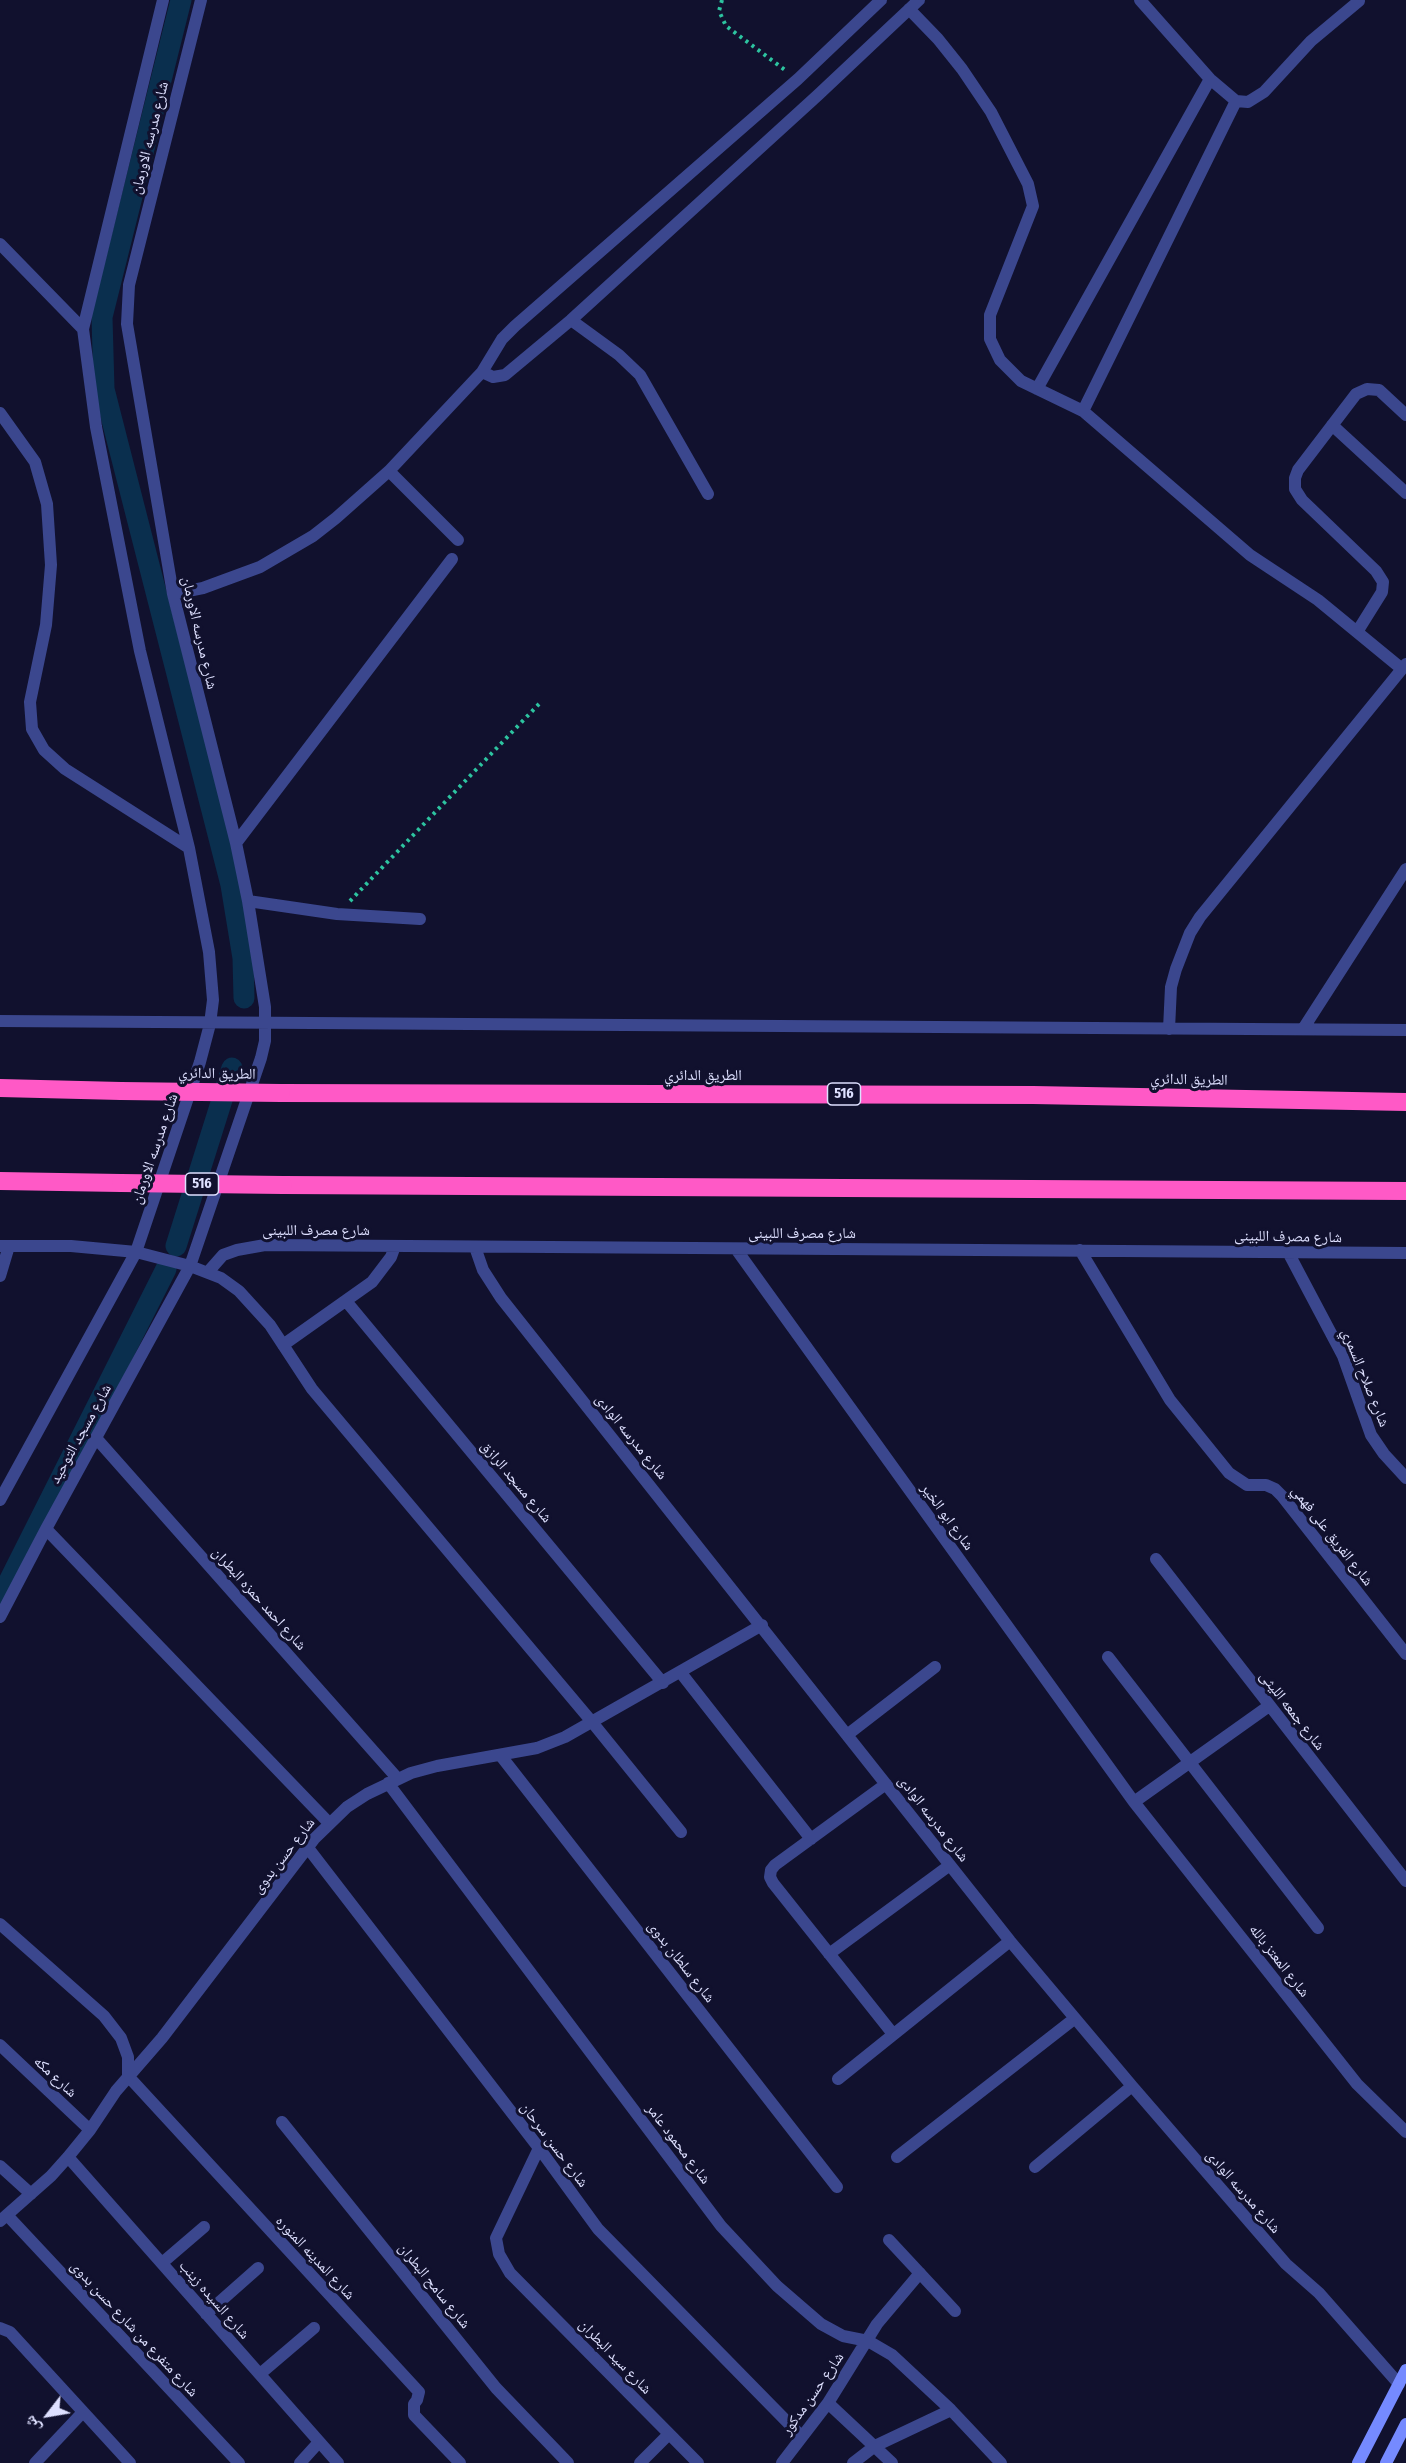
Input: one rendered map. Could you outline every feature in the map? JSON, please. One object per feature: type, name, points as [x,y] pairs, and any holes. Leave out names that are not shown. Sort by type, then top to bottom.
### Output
[{"type":"highway","name":"الطريق الدائري","points":[[0,1088],[281,1093],[1034,1095],[1406,1101]]},
{"type":"highway","name":"516","points":[[0,1181],[283,1185],[1406,1191]]},
{"type":"street","name":"شارع مدرسه الاورمان","points":[[136,1252],[200,1062],[210,1024],[213,1000],[209,952],[189,848],[140,651],[96,427],[83,329],[163,0]]},
{"type":"street","name":"شارع مدرسه الاورمان","points":[[190,1266],[261,1058],[266,1024],[248,901],[236,843],[173,594],[128,324],[129,285],[201,0]]},
{"type":"street","points":[[173,594],[232,579],[287,553],[336,518],[389,471],[482,372],[502,339],[514,326],[798,79],[881,0]]},
{"type":"street","points":[[482,372],[493,377],[505,375],[571,320],[919,0]]},
{"type":"street","points":[[1140,0],[1210,79],[1236,101],[1248,102],[1264,92],[1311,41],[1359,1]]},
{"type":"street","points":[[909,9],[938,39],[962,69],[991,112],[1028,184],[1033,206],[990,315],[990,339],[1000,360],[1021,381],[1083,411],[1250,555],[1318,600],[1404,666],[1200,917],[1190,933],[1176,969],[1169,1006],[1169,1029]]},
{"type":"street","points":[[1036,389],[1210,79]]},
{"type":"street","points":[[1083,411],[1236,101]]},
{"type":"street","points":[[0,244],[83,329]]},
{"type":"street","points":[[571,320],[619,355],[640,375],[708,494]]},
{"type":"street","points":[[1357,632],[1382,592],[1381,576],[1302,500],[1296,489],[1295,478],[1298,470],[1356,394],[1367,389],[1379,390],[1406,415]]},
{"type":"street","points":[[0,413],[35,462],[47,504],[51,565],[46,625],[30,702],[32,729],[44,750],[65,769],[189,848]]},
{"type":"street","points":[[1332,425],[1406,493]]},
{"type":"street","points":[[389,471],[458,540]]},
{"type":"street","points":[[236,843],[452,559]]},
{"type":"street","points":[[1303,1029],[1406,869]]},
{"type":"street","points":[[248,901],[337,914],[420,919]]},
{"type":"street","points":[[0,1021],[210,1024],[1406,1029]]},
{"type":"street","points":[[0,1276],[5,1246],[71,1246],[136,1252],[190,1266],[221,1278],[254,1305],[312,1389],[592,1722],[681,1832]]},
{"type":"street","name":"شارع مصرف اللبينى","points":[[208,1272],[224,1255],[250,1246],[1406,1253]]},
{"type":"street","points":[[283,1345],[372,1282],[391,1257],[395,1246]]},
{"type":"street","name":"شارع مدرسه الوادى","points":[[475,1247],[483,1270],[501,1298],[1010,1941],[1074,2019],[1287,2264],[1319,2293],[1399,2384]]},
{"type":"street","name":"شارع ابو الخير","points":[[736,1249],[1134,1802]]},
{"type":"street","name":"شارع الفريق على فهمي","points":[[1080,1250],[1170,1400],[1221,1464],[1240,1481],[1248,1485],[1266,1485],[1275,1489],[1282,1496],[1406,1654]]},
{"type":"street","points":[[0,1500],[136,1252]]},
{"type":"street","name":"شارع صلاح السمري","points":[[1288,1252],[1343,1356],[1371,1436],[1406,1478]]},
{"type":"street","name":"شارع مسجد التوحيد","points":[[0,1617],[190,1266]]},
{"type":"street","name":"شارع مسجد الرازق","points":[[346,1301],[663,1683]]},
{"type":"street","name":"شارع احمد حمزه البطران","points":[[96,1438],[393,1781]]},
{"type":"street","points":[[46,1529],[329,1823]]},
{"type":"street","name":"شارع جمعه الليثى","points":[[1156,1559],[1406,1881]]},
{"type":"street","name":"شارع حسن بدوى","points":[[4,2218],[51,2176],[68,2157],[128,2076],[162,2038],[308,1848],[329,1823],[357,1800],[393,1781],[437,1766],[537,1748],[565,1737],[762,1625]]},
{"type":"street","points":[[1108,1657],[1318,1928]]},
{"type":"street","points":[[847,1735],[935,1666]]},
{"type":"street","points":[[681,1673],[811,1839]]},
{"type":"street","points":[[1134,1802],[1269,1706]]},
{"type":"street","name":"شارع سلطان بدوى","points":[[501,1756],[837,2187]]},
{"type":"street","name":"شارع محمود عامر","points":[[393,1781],[721,2226],[777,2286],[821,2324],[843,2336],[868,2341],[892,2355],[951,2410],[1001,2463]]},
{"type":"street","points":[[886,1784],[775,1865],[770,1877],[893,2034]]},
{"type":"street","name":"شارع المعتز بالله","points":[[1134,1802],[1357,2084],[1406,2132]]},
{"type":"street","name":"شارع حسن سرحان","points":[[308,1848],[539,2148],[598,2229],[802,2437]]},
{"type":"street","points":[[829,1954],[950,1865]]},
{"type":"street","points":[[0,1924],[104,2016],[121,2038],[128,2057],[128,2076]]},
{"type":"street","points":[[838,2079],[1010,1941]]},
{"type":"street","points":[[897,2157],[1074,2019]]},
{"type":"street","name":"شارع مكه","points":[[0,2045],[90,2130]]},
{"type":"street","name":"شارع المدينه المنوره","points":[[128,2076],[418,2392],[414,2404],[414,2415],[460,2463]]},
{"type":"street","points":[[1035,2167],[1132,2086]]},
{"type":"street","name":"شارع سامح البطران","points":[[282,2122],[496,2388],[568,2463]]},
{"type":"street","name":"شارع سيد البطران","points":[[539,2148],[496,2238],[500,2254],[510,2273],[698,2463]]},
{"type":"street","name":"شارع السيده زينب","points":[[68,2157],[338,2463]]},
{"type":"street","points":[[0,2166],[31,2194]]},
{"type":"street","name":"شارع متفرع من شارع حسن بدوى","points":[[4,2218],[239,2463]]},
{"type":"street","points":[[162,2263],[204,2227]]},
{"type":"street","points":[[889,2240],[955,2311]]},
{"type":"street","points":[[206,2314],[258,2268]]},
{"type":"street","name":"شارع حسن مدكور","points":[[782,2463],[828,2403],[877,2324],[920,2273]]},
{"type":"street","points":[[0,2328],[10,2332],[130,2463]]},
{"type":"street","points":[[260,2374],[314,2328]]},
{"type":"street","points":[[1358,2463],[1406,2370]]},
{"type":"street","points":[[828,2403],[892,2463]]},
{"type":"street","points":[[853,2463],[875,2446],[951,2410]]},
{"type":"street","points":[[35,2463],[83,2412]]},
{"type":"street","points":[[1386,2463],[1406,2424]]},
{"type":"street","points":[[640,2463],[669,2434]]},
{"type":"street","points":[[300,2463],[319,2442]]},
{"type":"path","points":[[722,0],[719,11],[726,26],[798,79]]},
{"type":"path","points":[[337,914],[540,704]]},
{"type":"waterway","points":[[181,0],[102,317],[104,389],[231,885],[243,958],[244,998]]},
{"type":"waterway","points":[[176,1246],[232,1068]]},
{"type":"waterway","points":[[0,1599],[166,1269]]}]
